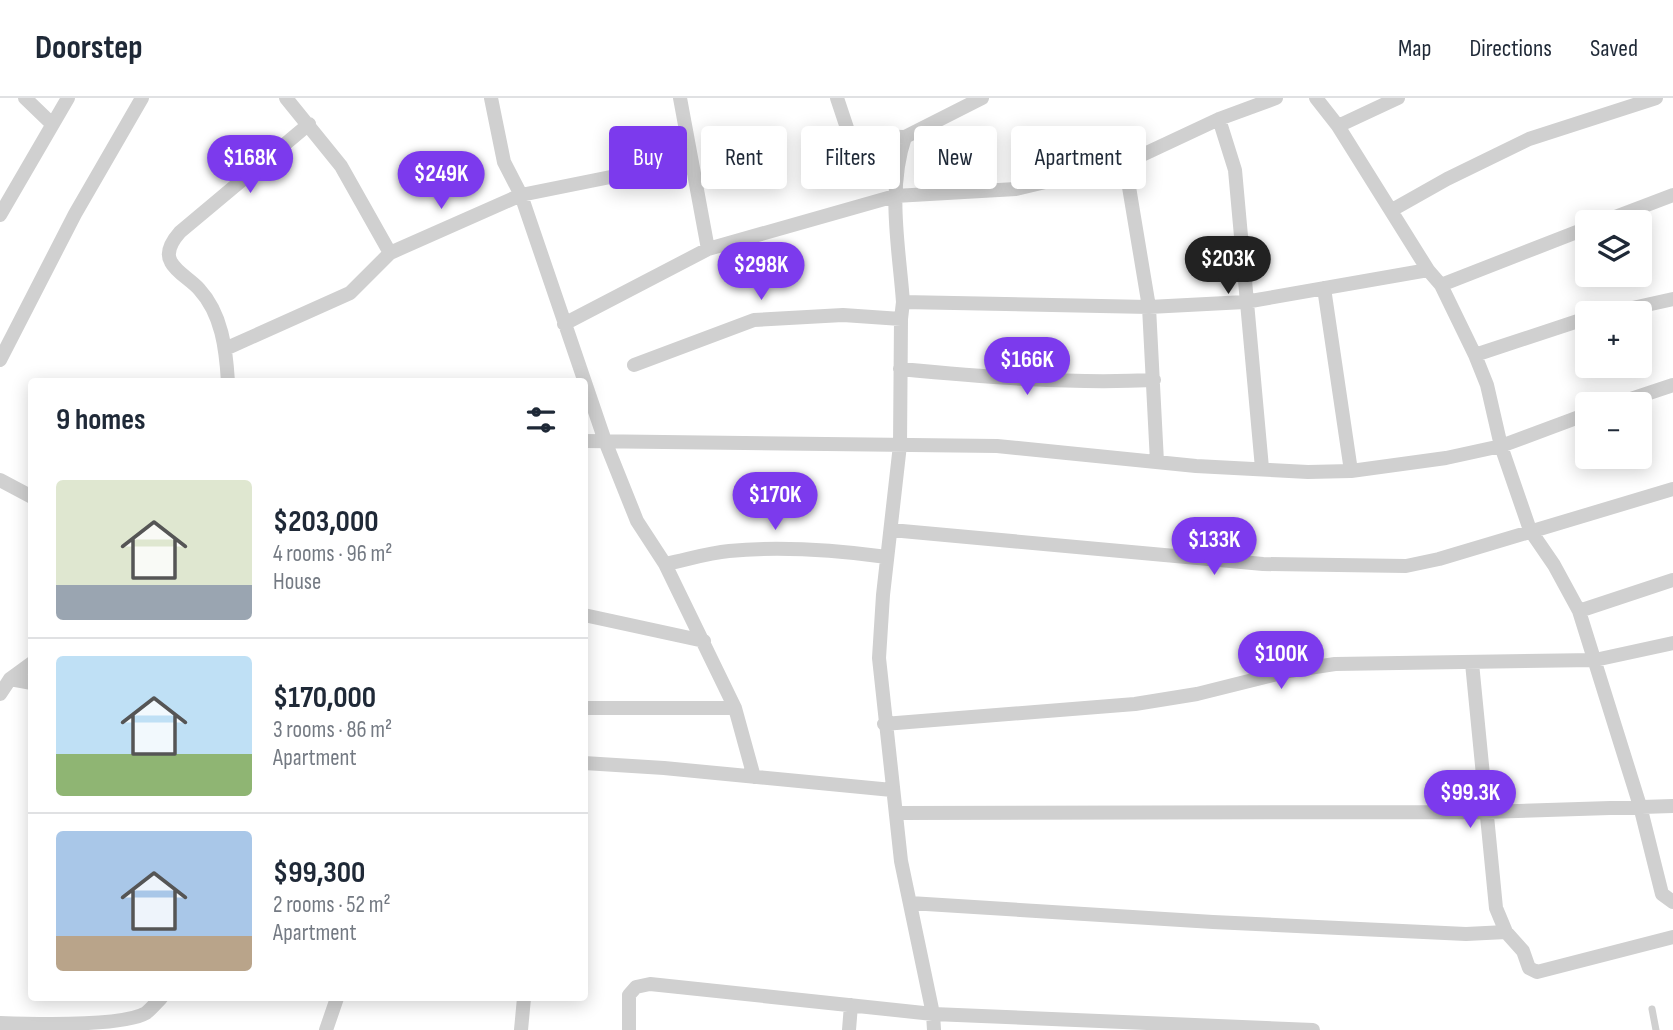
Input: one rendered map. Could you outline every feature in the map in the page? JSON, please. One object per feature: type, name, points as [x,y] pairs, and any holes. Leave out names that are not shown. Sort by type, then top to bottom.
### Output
[{"type":"street","points":[[25,98],[52,124]]},
{"type":"street","points":[[0,215],[68,98]]},
{"type":"street","points":[[0,360],[75,214],[142,98]]},
{"type":"street","points":[[286,98],[341,166],[390,253]]},
{"type":"street","points":[[491,98],[504,162],[521,195],[583,378]]},
{"type":"street","points":[[680,98],[708,249]]},
{"type":"street","points":[[837,98],[848,131],[865,136],[905,136],[982,98]]},
{"type":"street","points":[[1146,153],[1219,119],[1276,98]]},
{"type":"street","points":[[1316,98],[1338,126],[1427,270],[1441,285],[1475,355],[1488,385],[1502,446],[1530,530],[1554,565],[1579,611],[1640,806],[1662,894],[1673,902]]},
{"type":"street","points":[[1338,126],[1398,98]]},
{"type":"street","points":[[1392,210],[1447,179],[1529,139],[1656,98]]},
{"type":"street","points":[[1219,119],[1235,170],[1262,468]]},
{"type":"street","points":[[228,378],[220,324],[202,292],[170,261],[169,253],[180,232],[309,124]]},
{"type":"street","points":[[905,136],[897,165],[895,196],[903,302],[900,445],[878,658],[901,861],[934,1030]]},
{"type":"street","points":[[225,349],[350,293],[390,253],[521,195],[690,161]]},
{"type":"street","points":[[565,324],[708,249],[895,196],[1016,189]]},
{"type":"street","points":[[1129,189],[1149,307],[1157,462]]},
{"type":"street","points":[[1634,210],[1673,195]]},
{"type":"street","points":[[1441,285],[1575,233]]},
{"type":"street","points":[[903,302],[1149,307],[1245,302],[1427,270]]},
{"type":"street","points":[[1324,288],[1352,471]]},
{"type":"street","points":[[1652,304],[1673,299]]},
{"type":"street","points":[[634,365],[754,320],[843,315],[901,319]]},
{"type":"street","points":[[1475,355],[1575,322]]},
{"type":"street","points":[[900,369],[1019,380],[1095,383],[1154,380]]},
{"type":"street","points":[[1652,392],[1673,385]]},
{"type":"street","points":[[588,391],[636,521],[665,564],[735,708],[754,776]]},
{"type":"street","points":[[588,441],[997,446],[1196,466],[1308,472],[1352,471],[1446,458],[1502,446],[1575,419]]},
{"type":"street","points":[[0,480],[28,496]]},
{"type":"street","points":[[891,530],[1263,564],[1406,566],[1439,559],[1673,489]]},
{"type":"street","points":[[665,564],[727,551],[751,550],[800,549],[887,557]]},
{"type":"street","points":[[1579,611],[1673,580]]},
{"type":"street","points":[[588,616],[704,641]]},
{"type":"street","points":[[884,724],[1135,704],[1197,694],[1289,671],[1335,664],[1595,660],[1673,643]]},
{"type":"street","points":[[1472,663],[1492,888],[1496,908],[1506,932],[1523,951],[1529,968],[1536,972],[1673,937]]},
{"type":"street","points":[[0,694],[10,679],[28,666]]},
{"type":"street","points":[[10,679],[28,681]]},
{"type":"street","points":[[588,708],[735,708]]},
{"type":"street","points":[[588,763],[892,790]]},
{"type":"street","points":[[896,813],[1486,812],[1673,806]]},
{"type":"street","points":[[910,903],[1213,922],[1466,934],[1506,932]]},
{"type":"street","points":[[629,1030],[629,995],[636,987],[650,984],[933,1014],[1313,1030]]},
{"type":"street","points":[[0,1023],[123,1020],[145,1013],[158,1001]]},
{"type":"street","points":[[327,1030],[336,1001]]},
{"type":"street","points":[[521,1030],[524,1001]]},
{"type":"street","points":[[849,1030],[850,1005]]},
{"type":"lane","points":[[1652,1009],[1656,1030]]}]
